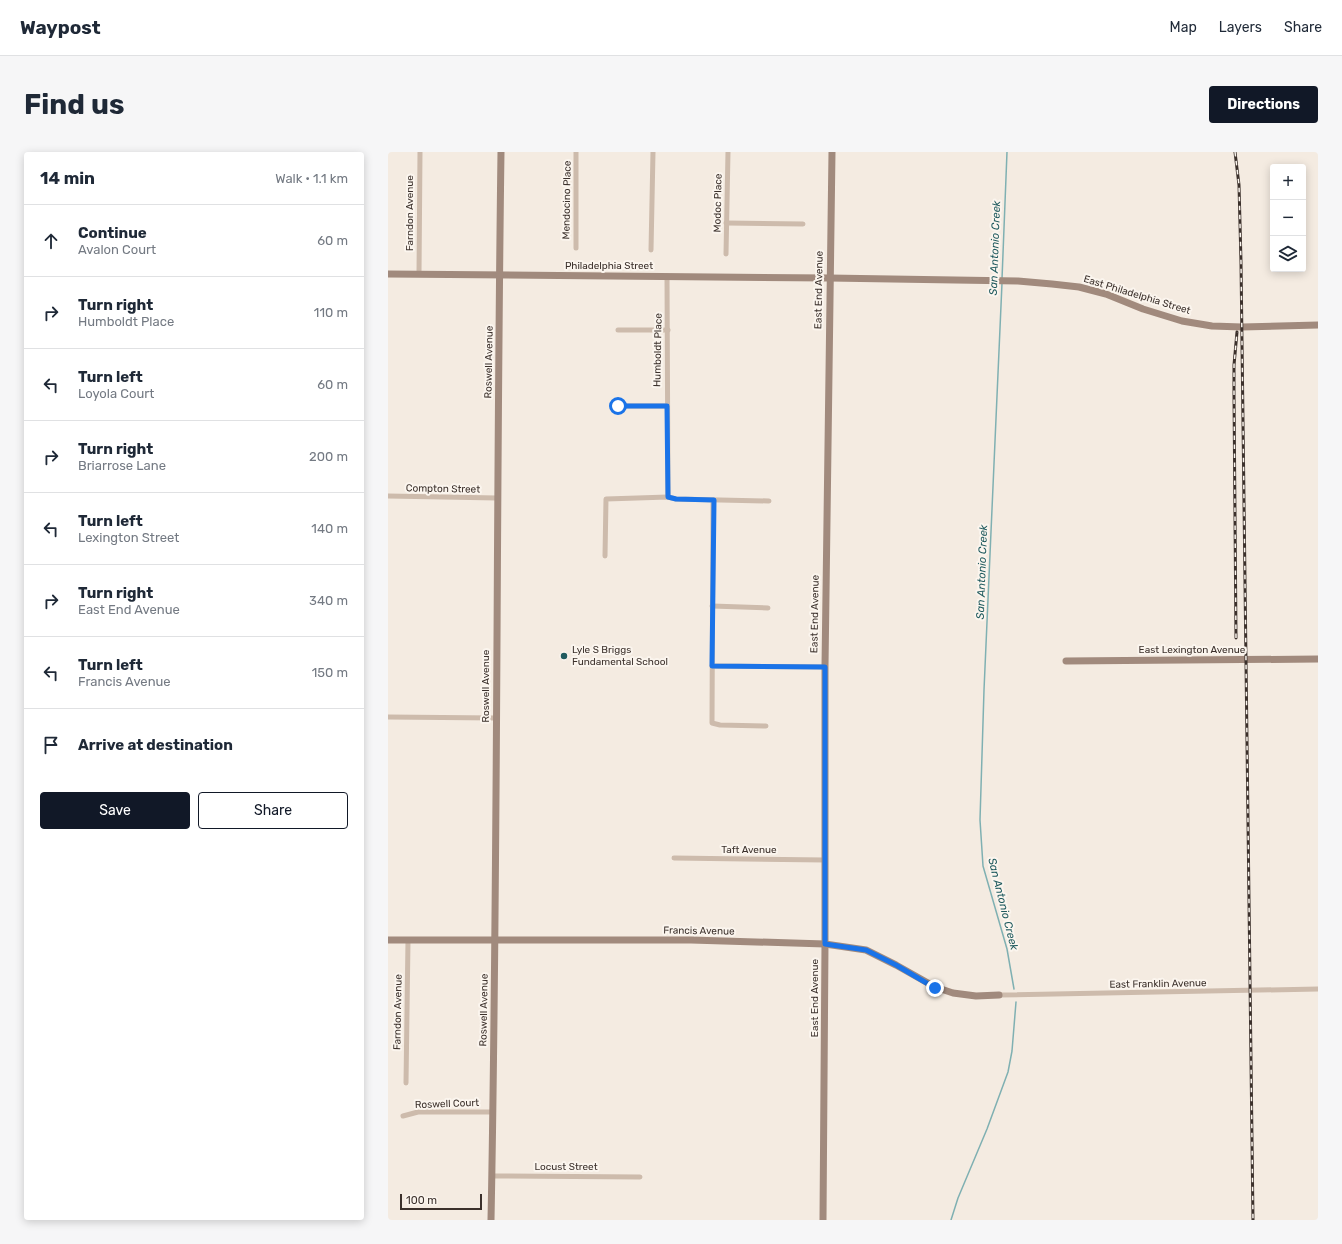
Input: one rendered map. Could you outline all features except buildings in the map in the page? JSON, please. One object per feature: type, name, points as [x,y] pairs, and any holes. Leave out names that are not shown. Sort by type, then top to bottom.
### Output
[{"type":"street","name":"Farndon Avenue","points":[[419,274],[420,152]]},
{"type":"street","name":"Roswell Avenue","points":[[491,1220],[495,940],[497,498],[501,152]]},
{"type":"street","name":"Mendocino Place","points":[[576,152],[576,248]]},
{"type":"street","points":[[651,250],[653,152]]},
{"type":"street","name":"Modoc Place","points":[[726,254],[728,152]]},
{"type":"street","name":"East End Avenue","points":[[823,1220],[825,667],[832,152]]},
{"type":"street","points":[[726,223],[803,224]]},
{"type":"street","name":"Philadelphia Street","points":[[388,274],[830,278]]},
{"type":"street","name":"Humboldt Place","points":[[667,276],[668,497]]},
{"type":"street","name":"East Philadelphia Street","points":[[830,278],[1011,281],[1052,284],[1079,287],[1106,294],[1182,322],[1242,328],[1318,325]]},
{"type":"street","points":[[618,330],[668,330]]},
{"type":"street","points":[[618,406],[667,406]]},
{"type":"street","name":"Compton Street","points":[[388,496],[497,498]]},
{"type":"street","points":[[605,556],[606,499],[668,497],[676,499],[769,501]]},
{"type":"street","points":[[714,500],[712,723],[720,725],[766,726]]},
{"type":"street","points":[[712,606],[768,608]]},
{"type":"street","name":"East Lexington Avenue","points":[[1066,661],[1318,659]]},
{"type":"street","points":[[712,666],[825,667]]},
{"type":"street","points":[[388,717],[496,718]]},
{"type":"street","name":"Taft Avenue","points":[[674,858],[825,860]]},
{"type":"street","name":"Francis Avenue","points":[[388,940],[690,940],[825,944],[866,950],[896,965],[935,988],[953,993],[976,996],[999,996]]},
{"type":"street","name":"Farndon Avenue","points":[[406,1083],[408,940]]},
{"type":"street","name":"East Franklin Avenue","points":[[999,996],[1318,989]]},
{"type":"street","name":"Roswell Court","points":[[403,1116],[418,1112],[492,1112]]},
{"type":"street","name":"Locust Street","points":[[492,1176],[640,1177]]},
{"type":"waterway","name":"San Antonio Creek","points":[[1002,279],[1007,152]]},
{"type":"waterway","name":"San Antonio Creek","points":[[1002,283],[984,690],[980,820],[983,866],[1007,949],[1014,989]]},
{"type":"waterway","name":"San Antonio Creek","points":[[951,1220],[958,1198],[987,1129],[1008,1072],[1012,1051],[1016,1002]]},
{"type":"railway","points":[[1235,152],[1239,185],[1241,262],[1253,1220]]},
{"type":"railway","points":[[1236,638],[1234,365],[1237,332]]},
{"type":"place","name":"Lyle S Briggs Fundamental School","points":[[564,656]]},
{"type":"route","points":[[618,406],[667,406],[668,497],[676,499],[714,500],[712,666],[825,667],[825,944],[866,950],[896,965],[935,988]]}]
